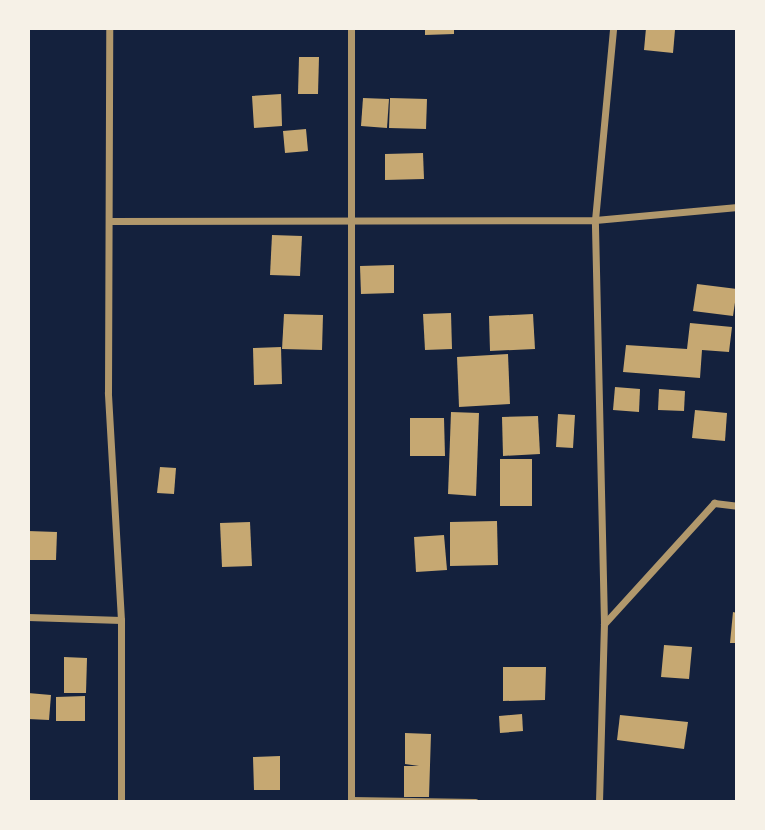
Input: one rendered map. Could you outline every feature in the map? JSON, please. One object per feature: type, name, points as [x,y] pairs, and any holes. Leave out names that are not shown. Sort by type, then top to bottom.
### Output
[{"type":"street","points":[[109,28],[108,392],[121,620],[121,802]]},
{"type":"street","points":[[351,28],[348,221],[351,801],[475,802]]},
{"type":"street","points":[[599,802],[604,623],[595,220],[612,28]]},
{"type":"street","points":[[108,221],[595,220],[737,207]]},
{"type":"street","points":[[604,623],[714,503],[737,506]]},
{"type":"street","points":[[28,617],[121,620]]},
{"type":"building","points":[[425,28],[454,28],[454,34],[425,35]]},
{"type":"building","points":[[646,28],[675,30],[673,53],[644,50]]},
{"type":"building","points":[[299,57],[319,57],[318,94],[298,94]]},
{"type":"building","points":[[281,94],[282,126],[254,128],[252,96]]},
{"type":"building","points":[[363,98],[389,99],[387,128],[361,126]]},
{"type":"building","points":[[390,98],[427,99],[426,129],[389,128]]},
{"type":"building","points":[[306,129],[308,151],[285,153],[283,131]]},
{"type":"building","points":[[423,153],[424,179],[385,180],[385,154]]},
{"type":"building","points":[[272,235],[302,236],[300,276],[270,275]]},
{"type":"building","points":[[394,265],[394,293],[361,294],[360,266]]},
{"type":"building","points":[[697,284],[737,289],[733,316],[693,311]]},
{"type":"building","points":[[451,313],[452,349],[425,350],[423,314]]},
{"type":"building","points":[[284,314],[323,315],[322,350],[282,349]]},
{"type":"building","points":[[533,314],[535,349],[490,351],[489,316]]},
{"type":"building","points":[[690,323],[732,327],[729,352],[702,350],[700,378],[623,372],[626,345],[687,349]]},
{"type":"building","points":[[281,347],[282,384],[254,385],[253,348]]},
{"type":"building","points":[[508,354],[510,404],[459,407],[457,357]]},
{"type":"building","points":[[615,387],[640,389],[639,412],[613,410]]},
{"type":"building","points":[[659,389],[685,391],[684,411],[658,410]]},
{"type":"building","points":[[695,410],[727,413],[725,441],[692,438]]},
{"type":"building","points":[[451,412],[479,413],[476,496],[448,494]]},
{"type":"building","points":[[558,414],[575,415],[573,448],[556,447]]},
{"type":"building","points":[[538,416],[540,454],[503,456],[502,417]]},
{"type":"building","points":[[410,418],[444,418],[445,456],[410,456]]},
{"type":"building","points":[[500,459],[532,459],[532,506],[500,506]]},
{"type":"building","points":[[160,467],[176,468],[174,494],[157,493]]},
{"type":"building","points":[[497,521],[498,565],[450,566],[450,522]]},
{"type":"building","points":[[250,522],[252,566],[222,567],[220,523]]},
{"type":"building","points":[[28,531],[57,532],[56,560],[28,560]]},
{"type":"building","points":[[444,535],[447,570],[416,572],[414,537]]},
{"type":"building","points":[[733,612],[737,613],[737,643],[730,643]]},
{"type":"building","points":[[664,645],[692,647],[689,679],[661,677]]},
{"type":"building","points":[[64,657],[87,658],[86,693],[64,693]]},
{"type":"building","points":[[503,667],[546,667],[545,700],[503,701]]},
{"type":"building","points":[[28,693],[51,695],[49,720],[28,719]]},
{"type":"building","points":[[85,696],[85,721],[56,721],[56,697]]},
{"type":"building","points":[[522,714],[523,731],[500,733],[499,716]]},
{"type":"building","points":[[620,715],[688,722],[684,749],[617,740]]},
{"type":"building","points":[[405,733],[431,734],[429,797],[404,797],[404,766],[419,766],[405,764]]},
{"type":"building","points":[[280,756],[280,790],[254,790],[253,757]]}]
